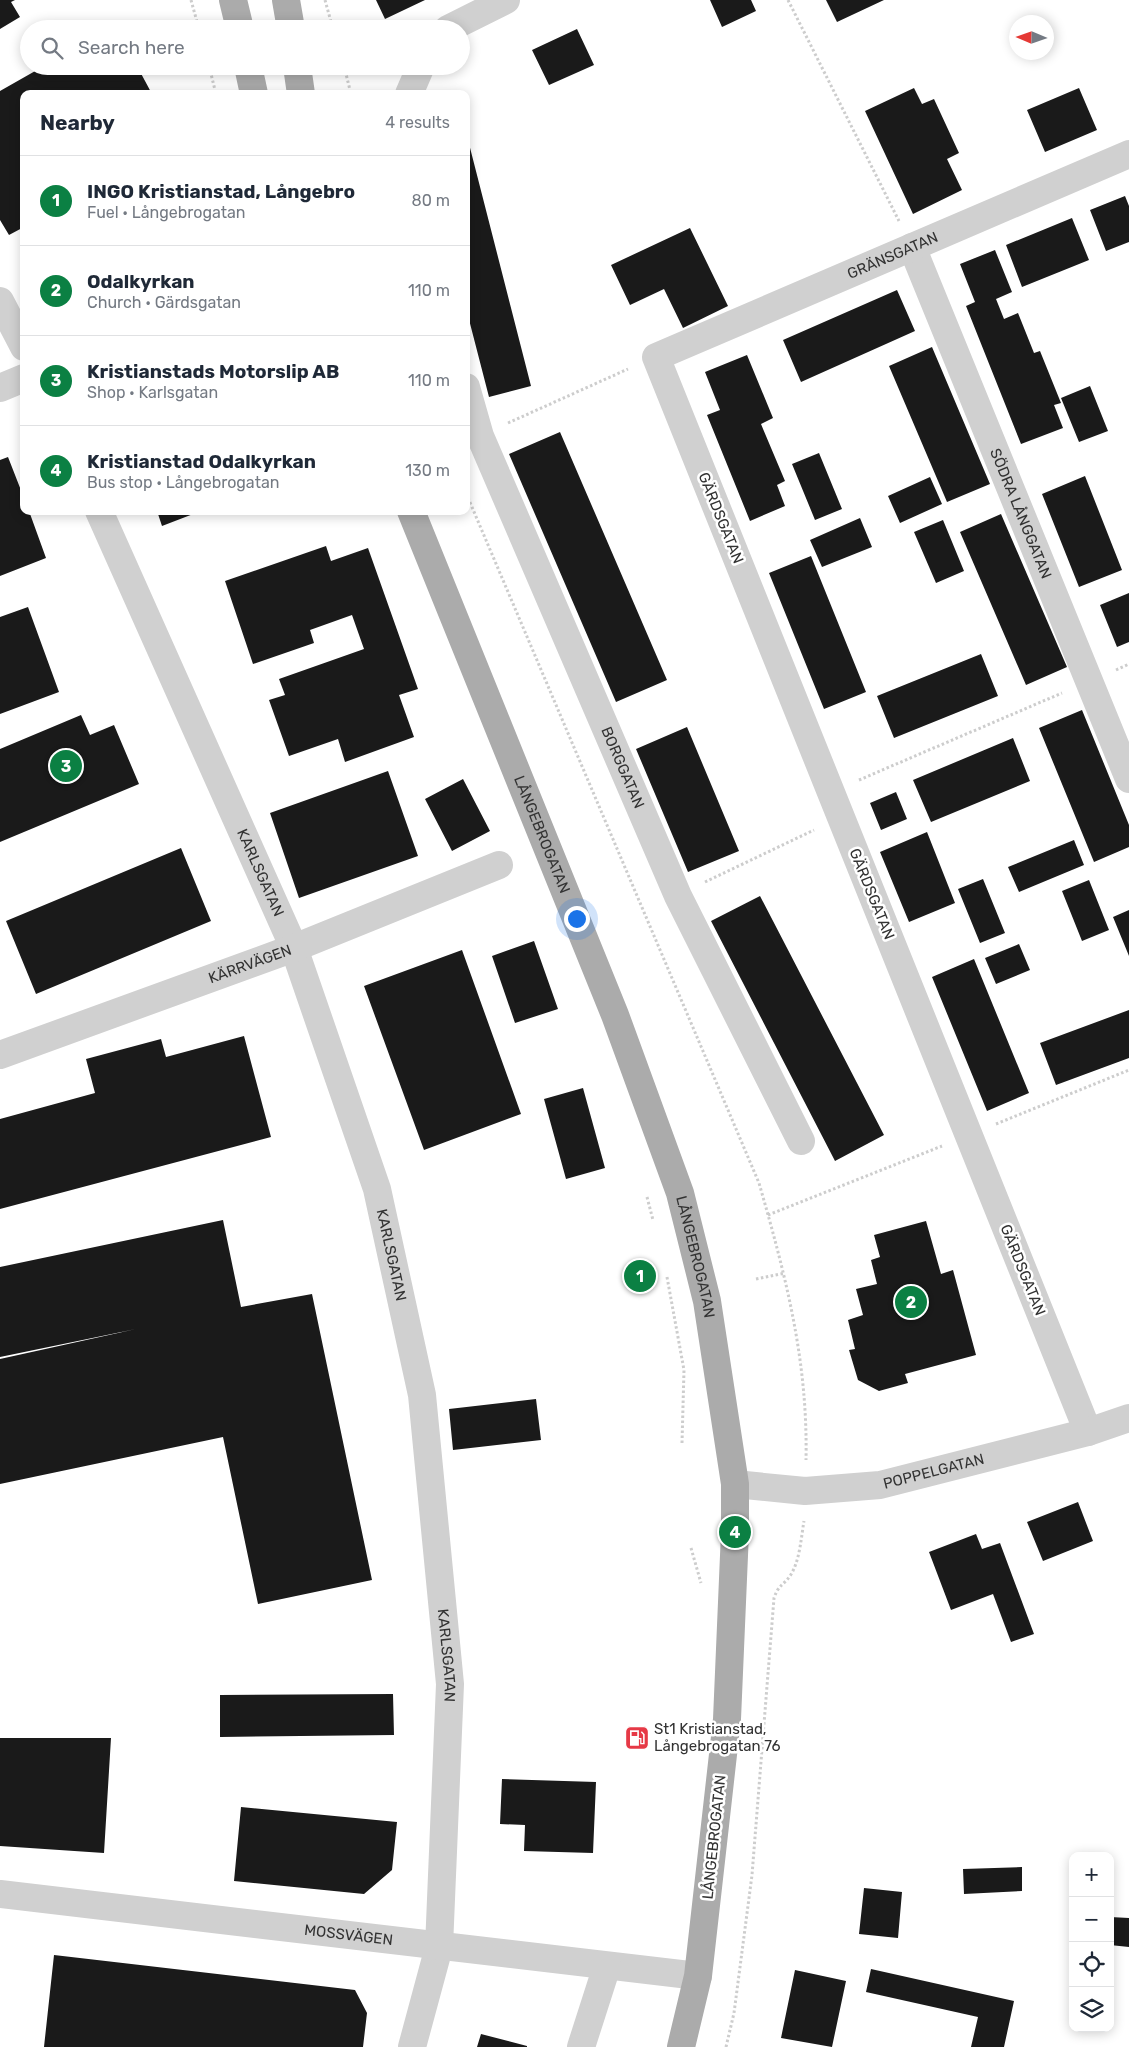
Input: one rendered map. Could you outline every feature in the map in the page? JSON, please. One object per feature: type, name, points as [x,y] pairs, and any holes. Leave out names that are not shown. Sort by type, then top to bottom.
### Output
[{"type":"main road","points":[[233,0],[238,20]]},
{"type":"main road","points":[[286,0],[289,20]]},
{"type":"main road","points":[[250,75],[253,90]]},
{"type":"main road","points":[[299,75],[301,90]]},
{"type":"main road","name":"LÅNGEBROGATAN","points":[[413,515],[615,1015],[680,1193],[707,1301],[735,1484],[727,1719],[698,1976],[681,2047]]},
{"type":"street","points":[[466,20],[506,0]]},
{"type":"street","points":[[411,90],[418,75]]},
{"type":"street","name":"GRÄNSGATAN","points":[[656,356],[1129,154]]},
{"type":"street","name":"SÖDRA LÅNGGATAN","points":[[912,247],[1129,779]]},
{"type":"street","points":[[0,301],[20,339]]},
{"type":"street","name":"GÄRDSGATAN","points":[[656,356],[1088,1432]]},
{"type":"street","points":[[0,388],[20,380]]},
{"type":"street","name":"BORGGATAN","points":[[470,401],[480,436],[678,896],[801,1141]]},
{"type":"street","name":"KARLSGATAN","points":[[100,515],[294,948],[377,1189],[422,1395],[450,1684],[438,1947],[412,2047]]},
{"type":"street","name":"KÄRRVÄGEN","points":[[0,1054],[294,948],[499,865]]},
{"type":"street","name":"POPPELGATAN","points":[[735,1484],[805,1492],[880,1484],[1088,1432],[1129,1418]]},
{"type":"street","name":"MOSSVÄGEN","points":[[0,1894],[438,1947],[698,1976]]},
{"type":"street","points":[[581,2047],[607,1966]]},
{"type":"path","points":[[191,0],[197,20]]},
{"type":"path","points":[[324,0],[330,20]]},
{"type":"path","points":[[788,0],[912,247]]},
{"type":"path","points":[[211,75],[215,90]]},
{"type":"path","points":[[347,75],[350,90]]},
{"type":"path","points":[[480,436],[656,356]]},
{"type":"path","points":[[831,792],[1129,664]]},
{"type":"path","points":[[678,896],[841,817]]},
{"type":"path","points":[[768,1215],[1129,1070]]},
{"type":"path","points":[[756,1279],[785,1273]]},
{"type":"path","points":[[691,1548],[704,1590]]},
{"type":"building","points":[[0,0],[15,0],[11,2],[20,17],[0,29]]},
{"type":"building","points":[[376,0],[425,0],[385,19]]},
{"type":"building","points":[[710,0],[751,0],[756,11],[722,27]]},
{"type":"building","points":[[826,0],[884,0],[837,22]]},
{"type":"building","points":[[577,29],[594,65],[549,85],[532,50]]},
{"type":"building","points":[[28,75],[142,75],[150,90],[20,90],[20,229],[9,235],[0,220],[0,91]]},
{"type":"building","points":[[914,88],[922,104],[934,99],[959,153],[947,159],[962,190],[913,214],[865,111]]},
{"type":"building","points":[[1079,88],[1097,130],[1045,152],[1027,110]]},
{"type":"building","points":[[470,148],[531,386],[489,397],[470,323]]},
{"type":"building","points":[[1125,196],[1129,206],[1129,242],[1106,251],[1090,210]]},
{"type":"building","points":[[1072,218],[1089,260],[1022,287],[1006,245]]},
{"type":"building","points":[[690,228],[728,306],[683,328],[664,289],[630,305],[611,265]]},
{"type":"building","points":[[995,250],[1012,292],[996,299],[1004,319],[1018,313],[1034,353],[1040,351],[1061,403],[1054,405],[1063,428],[1021,444],[966,306],[975,302],[960,264]]},
{"type":"building","points":[[897,290],[915,331],[801,382],[783,340]]},
{"type":"building","points":[[932,347],[990,484],[947,502],[889,366]]},
{"type":"building","points":[[747,355],[773,418],[761,424],[785,481],[777,485],[785,506],[750,521],[707,415],[720,410],[705,372]]},
{"type":"building","points":[[1090,386],[1108,431],[1079,442],[1061,398]]},
{"type":"building","points":[[560,432],[667,680],[616,702],[509,454]]},
{"type":"building","points":[[819,453],[842,509],[815,520],[792,464]]},
{"type":"building","points":[[8,457],[20,488],[20,515],[30,515],[46,558],[0,576],[0,460]]},
{"type":"building","points":[[1085,476],[1122,570],[1079,587],[1042,494]]},
{"type":"building","points":[[930,477],[942,504],[900,523],[888,496]]},
{"type":"building","points":[[1001,514],[1067,667],[1026,685],[960,532]]},
{"type":"building","points":[[158,515],[191,515],[162,526]]},
{"type":"building","points":[[860,518],[872,547],[822,567],[810,540]]},
{"type":"building","points":[[943,520],[964,571],[936,583],[914,532]]},
{"type":"building","points":[[326,546],[331,561],[368,548],[418,689],[399,695],[414,737],[345,762],[338,739],[289,756],[269,700],[285,695],[279,679],[364,649],[352,615],[310,630],[314,643],[253,664],[225,581]]},
{"type":"building","points":[[811,556],[866,692],[824,709],[769,573]]},
{"type":"building","points":[[1129,593],[1129,642],[1117,647],[1100,605]]},
{"type":"building","points":[[28,607],[59,692],[0,714],[0,617]]},
{"type":"building","points":[[981,654],[998,696],[894,738],[877,696]]},
{"type":"building","points":[[1082,710],[1129,825],[1129,847],[1094,862],[1039,728]]},
{"type":"building","points":[[81,715],[90,735],[114,725],[139,784],[0,842],[0,749]]},
{"type":"building","points":[[687,727],[739,851],[688,872],[636,749]]},
{"type":"building","points":[[1013,738],[1030,781],[931,822],[913,780]]},
{"type":"building","points":[[388,771],[418,856],[299,898],[270,813]]},
{"type":"building","points":[[463,779],[490,831],[452,851],[425,799]]},
{"type":"building","points":[[896,792],[907,819],[881,830],[870,803]]},
{"type":"building","points":[[927,832],[955,903],[909,922],[880,852]]},
{"type":"building","points":[[1074,840],[1084,865],[1019,892],[1008,867]]},
{"type":"building","points":[[181,848],[211,921],[36,994],[6,921]]},
{"type":"building","points":[[983,879],[1005,933],[980,943],[958,889]]},
{"type":"building","points":[[1089,880],[1109,930],[1082,941],[1062,891]]},
{"type":"building","points":[[760,896],[884,1135],[835,1161],[711,921]]},
{"type":"building","points":[[1129,910],[1129,956],[1113,917]]},
{"type":"building","points":[[534,941],[558,1009],[515,1023],[492,956]]},
{"type":"building","points":[[1019,944],[1030,970],[996,984],[985,958]]},
{"type":"building","points":[[462,950],[521,1114],[424,1150],[364,986]]},
{"type":"building","points":[[974,959],[1029,1093],[987,1111],[932,977]]},
{"type":"building","points":[[1129,1010],[1129,1058],[1056,1085],[1040,1043]]},
{"type":"building","points":[[244,1036],[271,1137],[0,1209],[0,1119],[95,1093],[86,1059],[161,1039],[166,1057]]},
{"type":"building","points":[[583,1088],[605,1168],[566,1179],[544,1099]]},
{"type":"building","points":[[223,1220],[241,1307],[312,1294],[372,1580],[258,1604],[223,1437],[0,1484],[0,1359],[136,1329],[0,1357],[0,1267]]},
{"type":"building","points":[[926,1221],[941,1274],[953,1270],[976,1355],[905,1374],[908,1383],[879,1391],[858,1380],[849,1350],[855,1349],[848,1320],[863,1315],[856,1289],[877,1284],[871,1260],[880,1257],[874,1235]]},
{"type":"building","points":[[536,1399],[541,1440],[453,1450],[449,1409]]},
{"type":"building","points":[[1078,1502],[1093,1541],[1043,1561],[1027,1522]]},
{"type":"building","points":[[976,1534],[982,1549],[1000,1543],[1034,1634],[1011,1642],[993,1594],[951,1610],[929,1552]]},
{"type":"building","points":[[393,1694],[394,1735],[220,1737],[220,1695]]},
{"type":"building","points":[[0,1738],[111,1738],[104,1853],[0,1846]]},
{"type":"building","points":[[502,1779],[596,1782],[593,1853],[524,1851],[525,1825],[500,1824]]},
{"type":"building","points":[[241,1807],[397,1822],[392,1870],[364,1894],[234,1881]]},
{"type":"building","points":[[1022,1867],[1022,1891],[964,1894],[963,1869]]},
{"type":"building","points":[[864,1888],[902,1892],[898,1938],[859,1934]]},
{"type":"building","points":[[1114,1917],[1129,1918],[1129,1947],[1114,1945]]},
{"type":"building","points":[[54,1955],[355,1990],[367,2013],[363,2047],[44,2047]]},
{"type":"building","points":[[871,1969],[1014,2001],[1004,2047],[971,2047],[978,2017],[866,1992]]},
{"type":"building","points":[[795,1970],[846,1981],[832,2047],[781,2038]]},
{"type":"building","points":[[481,2034],[527,2046],[527,2047],[477,2047]]},
{"type":"place","name":"Kristianstads Motorslip AB","points":[[66,766]]},
{"type":"place","name":"INGO Kristianstad, Långebro","points":[[640,1276]]},
{"type":"place","name":"Odalkyrkan","points":[[911,1302]]},
{"type":"place","name":"Kristianstad Odalkyrkan","points":[[735,1532]]},
{"type":"place","name":"St1 Kristianstad, Långebrogatan 76","points":[[637,1738]]}]
